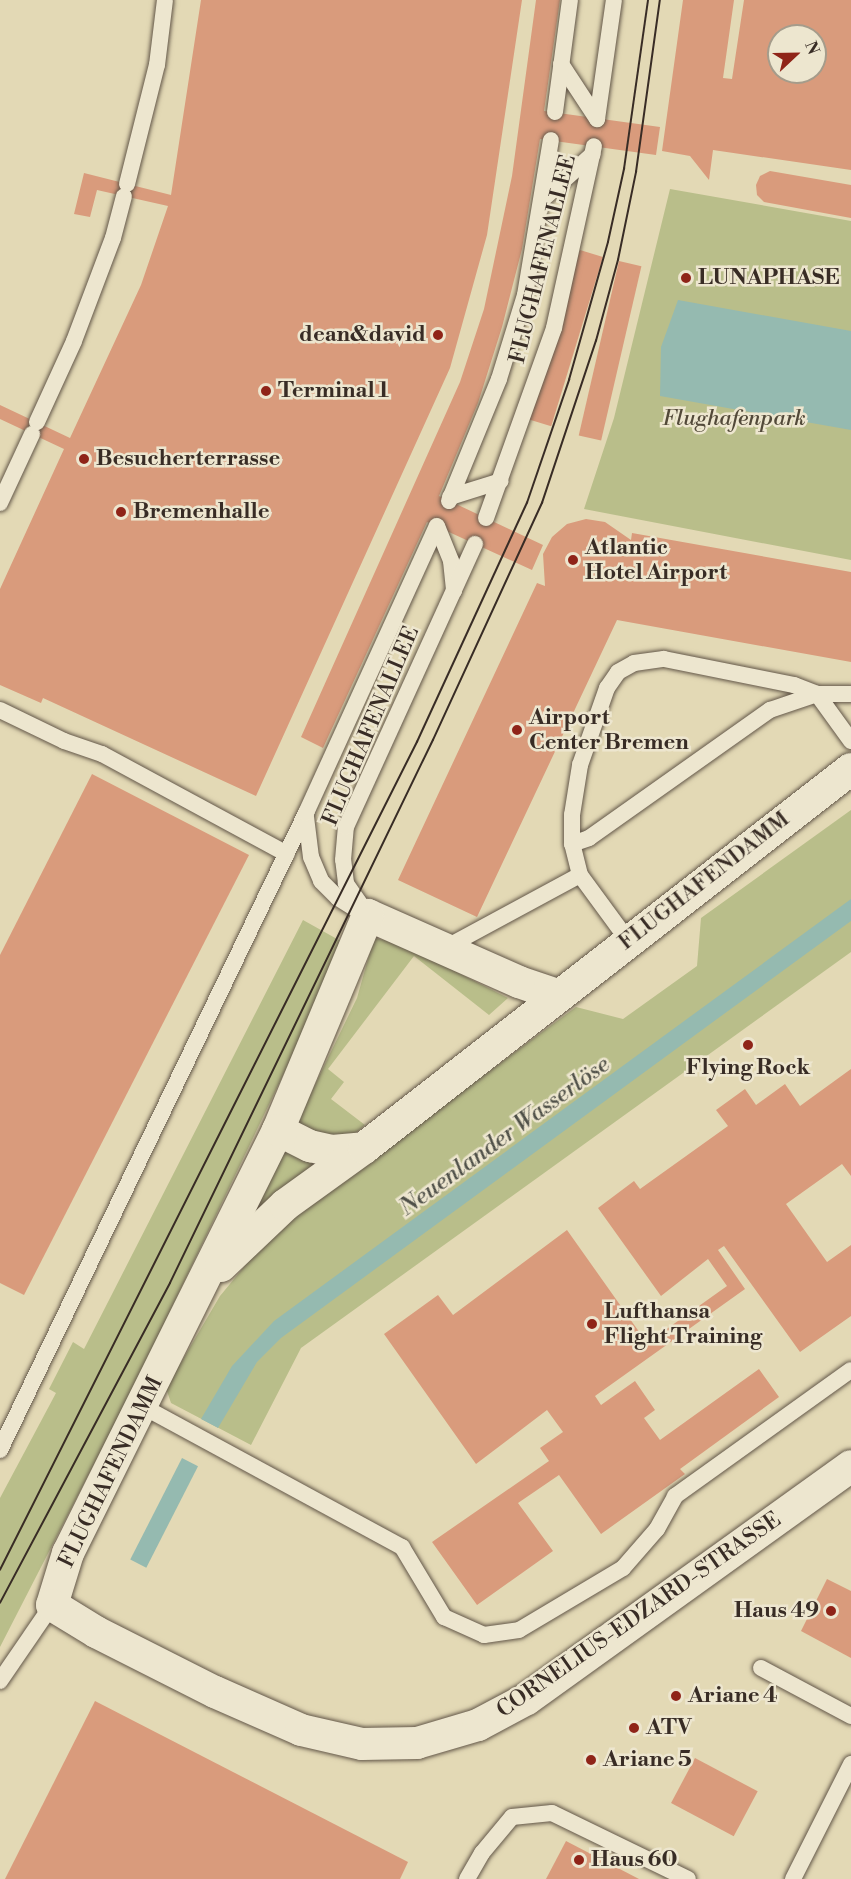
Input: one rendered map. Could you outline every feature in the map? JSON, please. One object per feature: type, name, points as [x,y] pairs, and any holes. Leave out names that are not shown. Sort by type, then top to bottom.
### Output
[{"type":"street","name":"FLUGHAFENDAMM","points":[[200,1290],[238,1247],[285,1204],[364,1148],[627,939],[851,768]]},
{"type":"street","points":[[368,915],[519,982],[557,994]]},
{"type":"street","name":"FLUGHAFENDAMM","points":[[52,1605],[68,1553],[278,1130],[368,915]]},
{"type":"street","points":[[278,1130],[310,1146],[332,1151],[364,1148]]},
{"type":"street","name":"CORNELIUS-EDZARD-STRASSE","points":[[52,1605],[206,1687],[301,1730],[362,1744],[417,1743],[478,1725],[527,1699],[851,1466]]},
{"type":"lane","points":[[0,503],[82,320],[113,238],[157,65],[165,0]]},
{"type":"lane","points":[[555,112],[570,0]]},
{"type":"lane","points":[[561,64],[597,119],[614,0]]},
{"type":"lane","name":"FLUGHAFENALLEE","points":[[501,481],[450,499],[506,358],[525,295],[544,197],[551,140]]},
{"type":"lane","name":"FLUGHAFENALLEE","points":[[486,518],[554,328],[593,150],[544,197]]},
{"type":"lane","name":"FLUGHAFENALLEE","points":[[368,915],[344,903],[321,881],[307,838],[306,813],[437,526],[451,561],[454,592]]},
{"type":"lane","name":"FLUGHAFENALLEE","points":[[368,915],[346,883],[342,860],[346,827],[475,544]]},
{"type":"lane","points":[[627,939],[580,875],[572,844],[572,815],[580,765],[607,688],[618,672],[634,663],[664,659],[794,685],[817,694],[851,741]]},
{"type":"lane","points":[[572,844],[589,838],[770,710],[817,694],[851,694]]},
{"type":"lane","points":[[0,710],[64,741],[102,754],[287,854]]},
{"type":"lane","points":[[0,1450],[306,813]]},
{"type":"lane","points":[[445,948],[580,875]]},
{"type":"lane","points":[[142,1406],[402,1547],[444,1617],[484,1635],[519,1630],[623,1568],[657,1529],[675,1496],[851,1370]]},
{"type":"lane","name":"FLUGHAFENDAMM","points":[[0,1680],[52,1605]]},
{"type":"lane","points":[[761,1668],[851,1716]]},
{"type":"lane","points":[[793,1879],[851,1764]]},
{"type":"lane","points":[[467,1879],[482,1853],[512,1817],[552,1814],[688,1879]]},
{"type":"green space","name":"Flughafenpark","points":[[670,189],[851,221],[851,560],[584,509],[614,418]]},
{"type":"green space","points":[[851,810],[851,952],[301,1348],[251,1445],[171,1403],[166,1388],[220,1296],[258,1250],[306,1207],[576,1007],[623,1019],[697,966],[701,918]]},
{"type":"green space","points":[[303,920],[346,944],[135,1384],[0,1647],[0,1498],[56,1393],[49,1389],[73,1342],[84,1349]]},
{"type":"green space","points":[[374,938],[399,943],[508,998],[489,1015],[414,956],[328,1069],[344,1082],[331,1099],[365,1125],[344,1143],[294,1128],[357,998]]},
{"type":"green space","points":[[286,1145],[327,1160],[238,1233]]},
{"type":"water","points":[[678,300],[851,331],[851,430],[660,396],[661,347]]},
{"type":"water","points":[[851,899],[851,921],[281,1338],[257,1362],[218,1428],[201,1419],[232,1366],[274,1321]]},
{"type":"water","points":[[182,1458],[198,1466],[146,1568],[130,1560]]},
{"type":"building","name":"Terminal 1","points":[[201,0],[522,0],[487,235],[450,368],[256,796],[43,698],[41,703],[0,685],[0,589],[64,449],[0,419],[0,405],[70,438],[141,285],[168,206],[97,190],[90,217],[74,214],[84,173],[171,195]]},
{"type":"building","points":[[536,0],[560,0],[544,111],[660,127],[656,155],[540,139],[522,249],[502,327],[478,403],[439,496],[543,545],[532,570],[427,522],[323,748],[301,737],[460,382],[484,309],[512,176]]},
{"type":"building","points":[[683,0],[734,0],[723,78],[732,79],[744,0],[851,0],[851,170],[713,150],[709,180],[690,156],[662,151]]},
{"type":"building","points":[[770,171],[851,185],[851,218],[764,202],[757,195],[756,185],[760,176]]},
{"type":"building","points":[[580,250],[603,257],[551,426],[528,419]]},
{"type":"building","points":[[619,261],[641,266],[601,441],[579,435]]},
{"type":"building","name":"Airport Center Bremen","points":[[586,519],[605,522],[631,540],[632,533],[851,572],[851,662],[617,620],[477,917],[398,880],[537,583],[545,586],[543,554],[552,537],[567,524]]},
{"type":"building","points":[[92,774],[249,855],[24,1295],[0,1283],[0,955]]},
{"type":"building","points":[[851,1069],[851,1176],[842,1164],[786,1204],[827,1262],[851,1245],[851,1316],[800,1352],[724,1246],[718,1250],[745,1289],[595,1396],[601,1405],[635,1381],[655,1410],[644,1418],[660,1440],[759,1369],[779,1397],[680,1469],[685,1474],[601,1534],[559,1475],[518,1503],[553,1551],[477,1605],[432,1542],[549,1461],[540,1448],[563,1432],[547,1410],[476,1464],[384,1334],[438,1295],[453,1315],[567,1230],[647,1343],[727,1286],[708,1259],[661,1296],[598,1208],[634,1181],[640,1189],[728,1126],[716,1110],[745,1089],[756,1105],[785,1084],[800,1106]]},
{"type":"building","name":"Haus 49","points":[[827,1579],[851,1591],[851,1658],[801,1631]]},
{"type":"building","points":[[95,1701],[408,1862],[400,1879],[5,1879]]},
{"type":"building","points":[[695,1758],[758,1791],[734,1836],[671,1803]]},
{"type":"building","name":"Haus 60","points":[[566,1841],[639,1879],[546,1879]]},
{"type":"tram line","points":[[0,1570],[417,742],[527,503],[569,380],[608,242],[624,169],[648,0]]},
{"type":"tram line","points":[[0,1603],[170,1283],[433,740],[542,503],[596,341],[618,260],[636,172],[660,0]]},
{"type":"place","name":"LUNAPHASE","points":[[686,278]]},
{"type":"place","name":"dean&david","points":[[438,335]]},
{"type":"place","name":"Terminal 1","points":[[266,391]]},
{"type":"place","name":"Besucherterrasse","points":[[84,459]]},
{"type":"place","name":"Bremenhalle","points":[[121,512]]},
{"type":"place","name":"Atlantic Hotel Airport","points":[[573,560]]},
{"type":"place","name":"Airport Center Bremen","points":[[517,730]]},
{"type":"place","name":"Flying Rock","points":[[748,1045]]},
{"type":"place","name":"Lufthansa Flight Training","points":[[592,1324]]},
{"type":"place","name":"Haus 49","points":[[831,1611]]},
{"type":"place","name":"Ariane 4","points":[[676,1696]]},
{"type":"place","name":"ATV","points":[[634,1728]]},
{"type":"place","name":"Ariane 5","points":[[591,1760]]},
{"type":"place","name":"Haus 60","points":[[579,1860]]},
{"type":"water label","name":"Neuenlander Wasserlöse","points":[[505,1137]]}]
